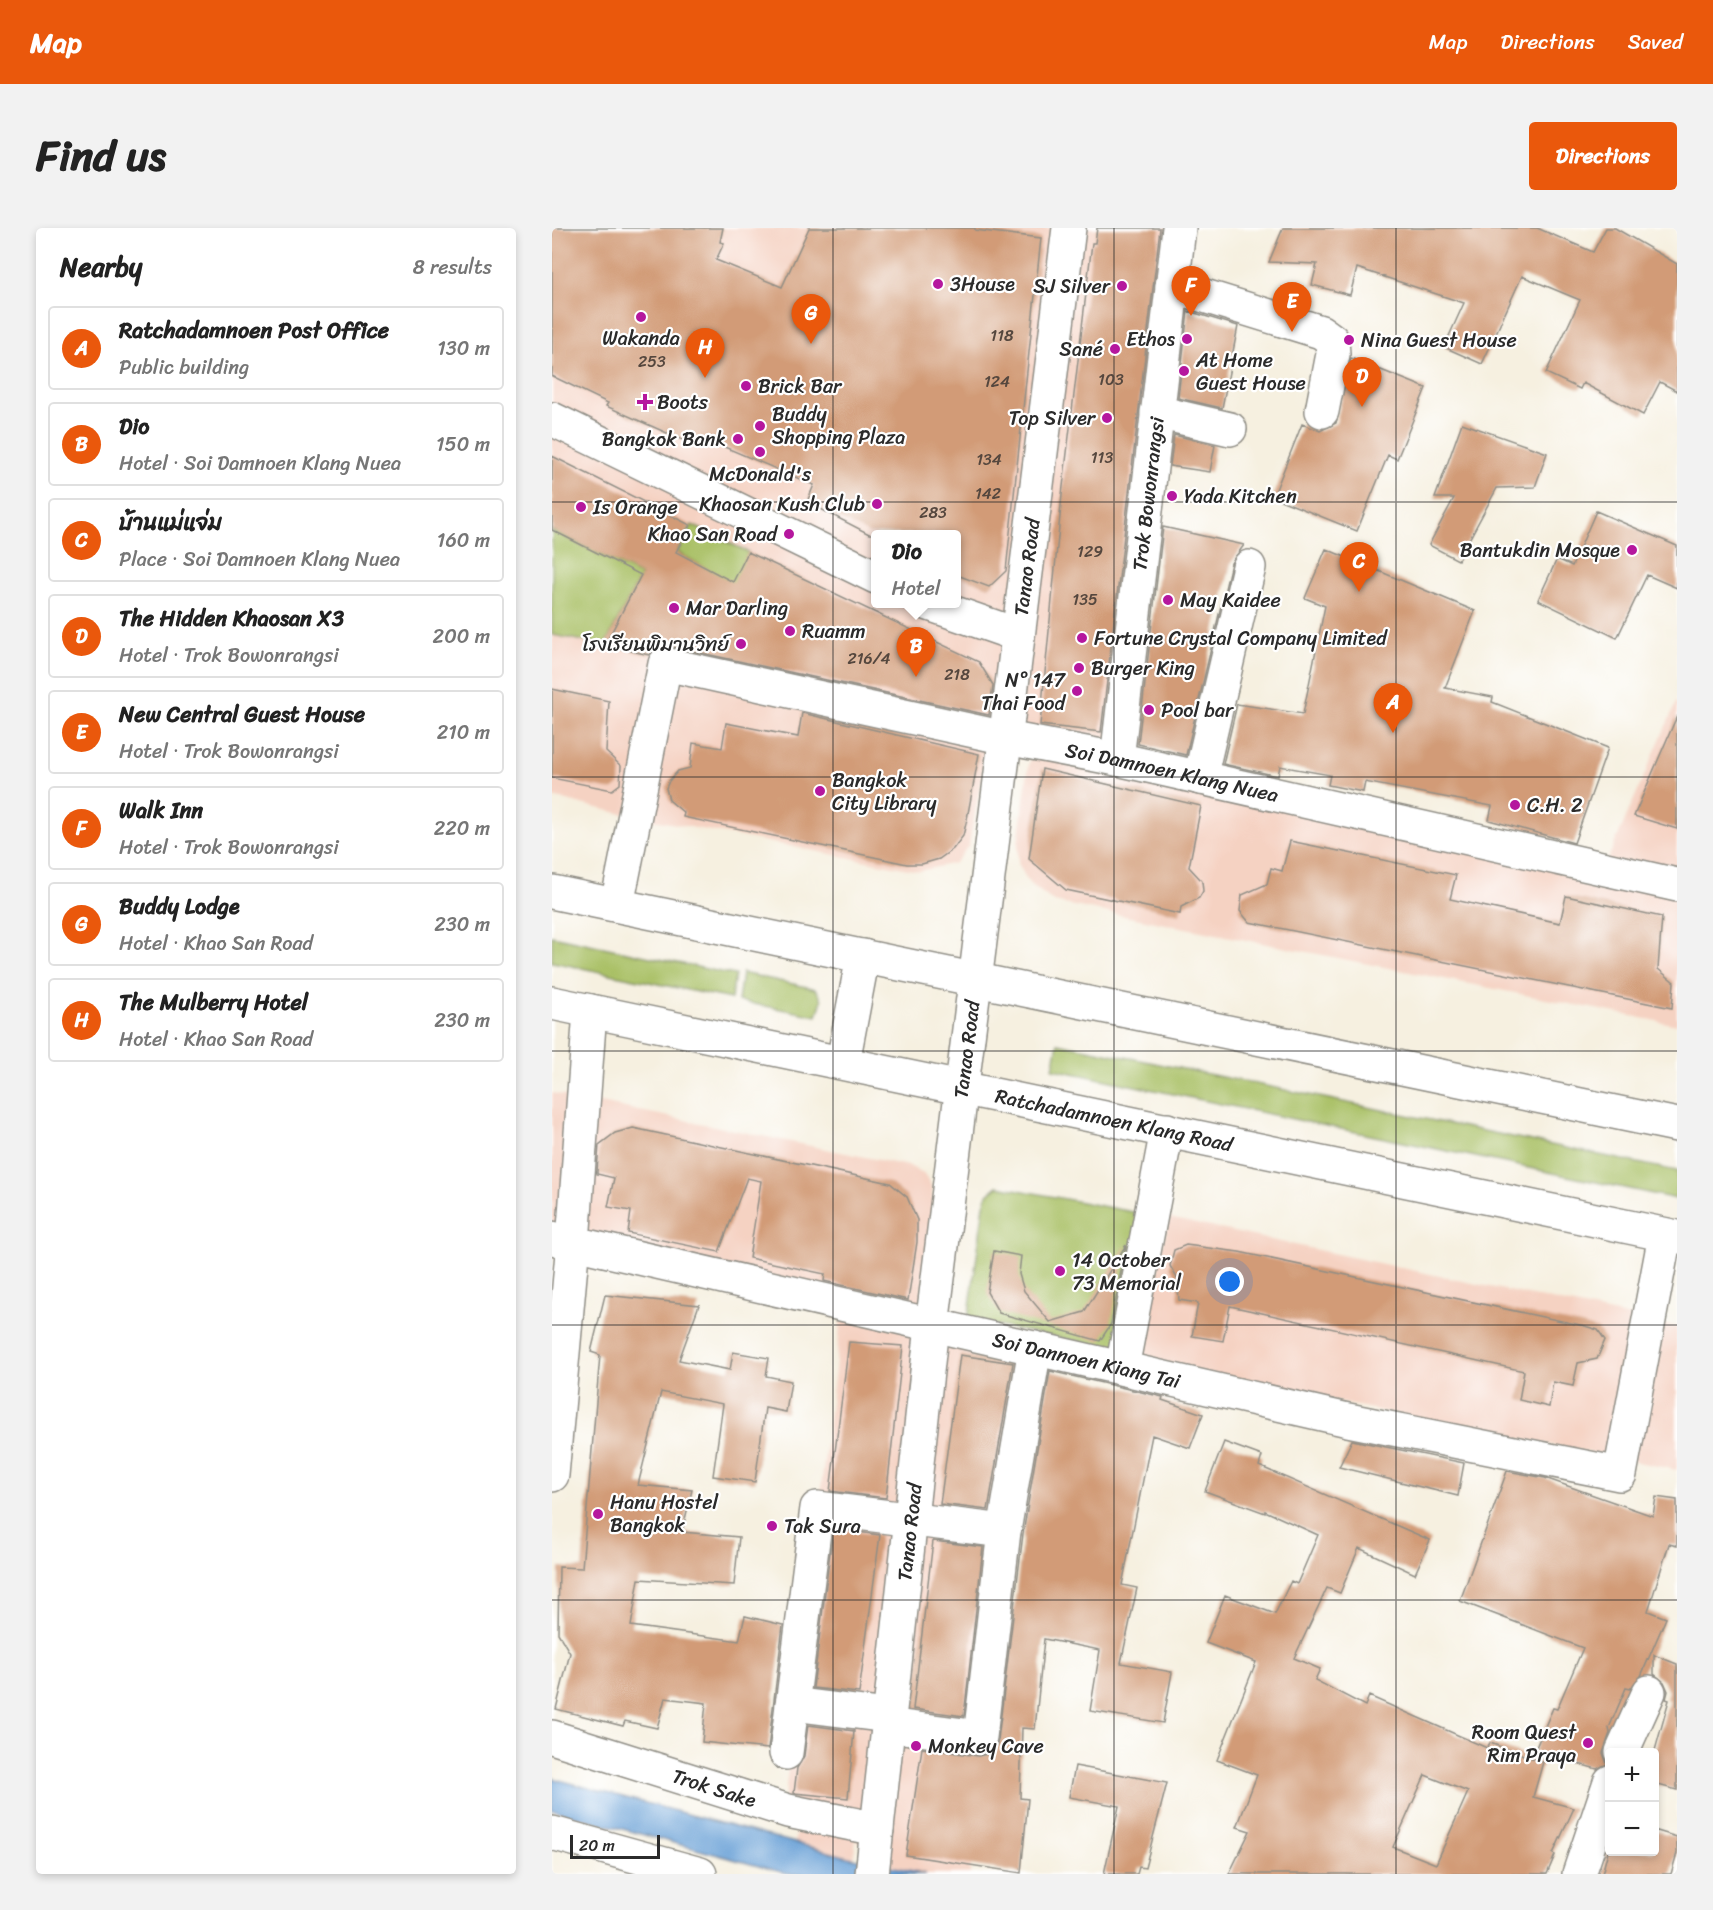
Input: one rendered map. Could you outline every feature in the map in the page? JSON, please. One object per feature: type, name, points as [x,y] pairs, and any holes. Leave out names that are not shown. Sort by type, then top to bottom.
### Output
[{"type":"street","name":"Tanao Road","points":[[875,1854],[932,1326],[1070,228]]},
{"type":"street","name":"Trok Bowonrangsi","points":[[1117,759],[1179,228]]},
{"type":"street","points":[[1172,286],[1321,332],[1332,340],[1333,354],[1322,411]]},
{"type":"street","points":[[1157,412],[1230,429]]},
{"type":"street","points":[[552,419],[871,575]]},
{"type":"street","points":[[1200,778],[1249,567]]},
{"type":"street","points":[[943,608],[1018,635]]},
{"type":"street","name":"Soi Damnoen Klang Nuea","points":[[617,905],[665,664],[1006,738],[1117,759],[1677,885]]},
{"type":"street","points":[[552,892],[1677,1125]]},
{"type":"street","points":[[843,1062],[863,956]]},
{"type":"street","name":"Ratchadamnoen Klang Road","points":[[552,1003],[1671,1236]]},
{"type":"street","points":[[552,1474],[563,1240],[590,1011]]},
{"type":"street","points":[[1122,1368],[1167,1130]]},
{"type":"street","name":"Soi Dannoen Kiang Tai","points":[[563,1240],[1348,1420],[1620,1474],[1671,1236]]},
{"type":"street","points":[[792,1704],[980,1737],[1004,1532],[1035,1348]]},
{"type":"street","points":[[786,1753],[817,1508],[1004,1532]]},
{"type":"street","points":[[1624,1748],[1648,1692]]},
{"type":"street","name":"Trok Sake","points":[[552,1737],[788,1811],[875,1854]]},
{"type":"street","points":[[1579,1874],[1605,1797]]},
{"type":"street","points":[[552,1833],[700,1874]]},
{"type":"shaded area","points":[[552,228],[1189,228],[1122,749],[1607,861],[1677,701],[1677,1025],[1054,902],[1028,882],[1018,863],[1018,842],[1031,749],[988,742],[969,845],[955,863],[919,871],[618,813],[552,797]]},
{"type":"shaded area","points":[[552,1093],[909,1166],[923,1173],[932,1187],[933,1206],[919,1315],[552,1235]]},
{"type":"shaded area","points":[[1169,1218],[1677,1327],[1677,1470],[1277,1390],[1139,1356]]},
{"type":"shaded area","points":[[841,1318],[1028,1354],[970,1874],[926,1874],[883,1863],[856,1839],[851,1874],[790,1874],[798,1824],[782,1820]]},
{"type":"green space","points":[[692,525],[748,552],[737,586],[677,552]]},
{"type":"green space","points":[[552,530],[641,575],[605,645],[552,635]]},
{"type":"green space","points":[[552,936],[735,975],[731,999],[552,962]]},
{"type":"green space","points":[[742,973],[816,989],[822,1000],[817,1016],[738,1001]]},
{"type":"green space","points":[[1058,1043],[1677,1171],[1677,1199],[1053,1069]]},
{"type":"green space","points":[[998,1186],[1144,1214],[1117,1349],[968,1320],[984,1205],[987,1195]]},
{"type":"water","points":[[552,1778],[848,1857],[926,1874],[788,1874],[552,1810]]},
{"type":"building","points":[[552,228],[723,228],[720,242],[724,243],[716,260],[782,287],[809,228],[975,228],[975,230],[1041,238],[1006,571],[989,587],[961,576],[961,530],[871,530],[869,534],[807,502],[814,485],[708,440],[703,449],[606,406],[608,403],[552,376]]},
{"type":"building","points":[[1097,228],[1160,228],[1101,732],[1040,725],[1062,495],[1092,243],[1095,243]]},
{"type":"building","points":[[1283,228],[1537,228],[1593,252],[1606,228],[1615,228],[1677,264],[1677,391],[1660,382],[1643,415],[1583,383],[1580,389],[1546,373],[1580,300],[1522,276],[1482,364],[1444,347],[1464,303],[1357,268],[1350,295],[1312,285],[1317,264],[1269,262]]},
{"type":"building","points":[[1188,311],[1238,326],[1222,408],[1178,398]]},
{"type":"building","points":[[1351,358],[1426,388],[1397,459],[1388,455],[1357,531],[1273,497],[1302,424],[1320,431],[1336,423]]},
{"type":"building","points":[[1462,423],[1547,453],[1535,487],[1497,488],[1458,560],[1429,545],[1454,498],[1435,498]]},
{"type":"building","points":[[1174,435],[1215,445],[1210,472],[1170,466]]},
{"type":"building","points":[[552,456],[690,525],[676,552],[733,582],[748,552],[979,662],[993,685],[989,715],[669,646],[659,646],[649,655],[605,645],[641,575],[552,530]]},
{"type":"building","points":[[1596,511],[1677,546],[1677,588],[1647,575],[1617,638],[1538,600],[1557,559],[1572,566]]},
{"type":"building","points":[[1163,527],[1244,545],[1231,563],[1186,755],[1138,744]]},
{"type":"building","points":[[1326,549],[1475,611],[1445,688],[1493,697],[1492,702],[1608,748],[1574,843],[1489,820],[1492,806],[1365,782],[1363,792],[1328,785],[1330,775],[1280,766],[1278,776],[1223,764],[1237,704],[1303,714],[1325,606],[1305,598]]},
{"type":"building","points":[[552,689],[609,701],[606,752],[621,766],[620,784],[612,790],[552,778]]},
{"type":"building","name":"Bangkok City Library","points":[[802,713],[979,754],[963,836],[953,849],[939,859],[922,864],[907,864],[683,817],[684,813],[669,800],[666,788],[678,771],[690,768],[693,743],[722,748],[726,723],[798,737]]},
{"type":"building","points":[[1677,716],[1677,829],[1634,816]]},
{"type":"building","points":[[1042,769],[1201,806],[1189,867],[1202,881],[1203,891],[1199,898],[1181,907],[1180,914],[1066,890],[1029,859]]},
{"type":"building","points":[[1290,841],[1456,875],[1450,899],[1560,923],[1566,896],[1662,917],[1658,969],[1674,982],[1672,1008],[1249,922],[1240,911],[1242,895],[1267,884],[1271,868],[1282,871]]},
{"type":"building","points":[[633,1128],[890,1183],[907,1197],[917,1220],[917,1242],[908,1300],[824,1281],[825,1274],[749,1258],[761,1181],[747,1178],[719,1252],[628,1233],[631,1211],[608,1207],[614,1178],[597,1174],[597,1171],[599,1145],[615,1133]]},
{"type":"building","points":[[1126,1245],[1111,1324],[1100,1341],[999,1313],[987,1292],[994,1251],[1021,1256],[1019,1274],[1024,1291],[1050,1322],[1084,1312]]},
{"type":"building","points":[[1186,1245],[1239,1252],[1585,1326],[1598,1330],[1605,1340],[1597,1359],[1578,1363],[1573,1386],[1553,1382],[1549,1407],[1519,1400],[1524,1371],[1230,1306],[1223,1341],[1192,1336],[1198,1303],[1179,1300],[1177,1278],[1170,1266],[1174,1250]]},
{"type":"building","points":[[605,1295],[699,1305],[679,1360],[730,1370],[733,1352],[769,1358],[766,1376],[791,1381],[786,1412],[765,1408],[755,1482],[713,1476],[723,1404],[661,1392],[638,1485],[692,1490],[682,1532],[739,1537],[734,1585],[639,1579],[631,1626],[739,1641],[745,1616],[783,1625],[768,1749],[702,1742],[706,1703],[665,1698],[657,1728],[625,1721],[623,1726],[556,1709],[570,1653],[558,1633],[559,1567],[582,1568],[600,1355],[591,1352]]},
{"type":"building","points":[[849,1342],[903,1346],[886,1498],[830,1491]]},
{"type":"building","points":[[960,1355],[1013,1363],[988,1510],[940,1504]]},
{"type":"building","points":[[1050,1371],[1163,1397],[1162,1400],[1203,1414],[1190,1448],[1152,1435],[1122,1585],[1137,1588],[1121,1663],[1172,1672],[1163,1723],[1090,1711],[1100,1650],[1044,1639],[1035,1729],[1022,1728],[1020,1798],[1028,1799],[1021,1873],[906,1855],[922,1748],[978,1756],[988,1754],[995,1749],[998,1740],[1023,1534]]},
{"type":"building","points":[[1352,1440],[1464,1463],[1458,1496],[1339,1467]]},
{"type":"building","points":[[1224,1442],[1262,1456],[1259,1466],[1430,1540],[1415,1574],[1359,1548],[1340,1593],[1327,1588],[1294,1658],[1320,1669],[1315,1680],[1365,1706],[1369,1696],[1487,1748],[1490,1743],[1543,1762],[1533,1797],[1574,1808],[1553,1854],[1555,1855],[1547,1874],[1229,1874],[1250,1831],[1237,1827],[1257,1775],[1217,1760],[1256,1662],[1206,1643],[1225,1595],[1275,1614],[1291,1581],[1297,1584],[1318,1535],[1265,1511],[1265,1513],[1205,1491]],"holes":[[[1425,1775],[1468,1792],[1436,1864],[1393,1847]]]},
{"type":"building","points":[[1507,1471],[1545,1478],[1653,1516],[1656,1497],[1677,1500],[1677,1546],[1669,1544],[1648,1611],[1666,1618],[1641,1676],[1630,1689],[1626,1688],[1609,1728],[1610,1733],[1603,1753],[1605,1765],[1597,1769],[1534,1752],[1553,1708],[1557,1709],[1583,1648],[1460,1601]]},
{"type":"building","points":[[833,1529],[880,1535],[859,1693],[813,1688]]},
{"type":"building","points":[[933,1541],[983,1547],[964,1716],[913,1709]]},
{"type":"building","points":[[1654,1655],[1677,1664],[1677,1790],[1659,1785],[1659,1748],[1656,1748],[1669,1700],[1666,1699],[1668,1691],[1664,1682],[1654,1674]]},
{"type":"building","points":[[808,1725],[854,1731],[848,1798],[794,1793],[797,1768],[804,1756]]},
{"type":"building","points":[[1075,1766],[1167,1783],[1145,1868],[1139,1867],[1137,1874],[1104,1874],[1119,1806],[1069,1797]]},
{"type":"building","points":[[1659,1832],[1677,1837],[1677,1853],[1671,1874],[1602,1874],[1607,1856],[1659,1856]]},
{"type":"place","name":"3House","points":[[938,284]]},
{"type":"place","name":"SJ Silver","points":[[1122,286]]},
{"type":"place","name":"Walk Inn","points":[[1191,316]]},
{"type":"place","name":"Wakanda","points":[[641,317]]},
{"type":"place","name":"New Central Guest House","points":[[1292,332]]},
{"type":"place","name":"Ethos","points":[[1187,339]]},
{"type":"place","name":"Nina Guest House","points":[[1349,340]]},
{"type":"place","name":"Buddy Lodge","points":[[811,344]]},
{"type":"place","name":"Sané","points":[[1115,349]]},
{"type":"place","name":"At Home Guest House","points":[[1184,371]]},
{"type":"place","name":"The Mulberry Hotel","points":[[705,378]]},
{"type":"place","name":"Brick Bar","points":[[746,386]]},
{"type":"place","name":"Boots","points":[[645,402]]},
{"type":"place","name":"The Hidden Khaosan X3","points":[[1362,407]]},
{"type":"place","name":"Top Silver","points":[[1107,418]]},
{"type":"place","name":"Buddy Shopping Plaza","points":[[760,426]]},
{"type":"place","name":"Bangkok Bank","points":[[738,439]]},
{"type":"place","name":"McDonald's","points":[[760,452]]},
{"type":"place","name":"Yada Kitchen","points":[[1172,496]]},
{"type":"place","name":"Khaosan Kush Club","points":[[877,504]]},
{"type":"place","name":"Is Orange","points":[[581,507]]},
{"type":"place","name":"Khao San Road","points":[[789,534]]},
{"type":"place","name":"Bantukdin Mosque","points":[[1632,550]]},
{"type":"place","name":"บ้านแม่แจ่ม","points":[[1359,592]]},
{"type":"place","name":"May Kaidee","points":[[1168,600]]},
{"type":"place","name":"Mar Darling","points":[[674,608]]},
{"type":"place","name":"Ruamm","points":[[790,631]]},
{"type":"place","name":"Fortune Crystal Company Limited","points":[[1082,638]]},
{"type":"place","name":"โรงเรียนพิมานวิทย์","points":[[741,644]]},
{"type":"place","name":"Burger King","points":[[1079,668]]},
{"type":"place","name":"Dio","points":[[916,677]]},
{"type":"place","name":"N° 147 Thai Food","points":[[1077,691]]},
{"type":"place","name":"Pool bar","points":[[1149,710]]},
{"type":"place","name":"Ratchadamnoen Post Office","points":[[1393,733]]},
{"type":"place","name":"Bangkok City Library","points":[[820,791]]},
{"type":"place","name":"C.H. 2","points":[[1515,805]]},
{"type":"place","name":"14 October 73 Memorial","points":[[1060,1271]]},
{"type":"place","name":"Hanu Hostel Bangkok","points":[[598,1514]]},
{"type":"place","name":"Tak Sura","points":[[772,1526]]},
{"type":"place","name":"Room Quest Rim Praya","points":[[1588,1743]]},
{"type":"place","name":"Monkey Cave","points":[[916,1746]]}]
